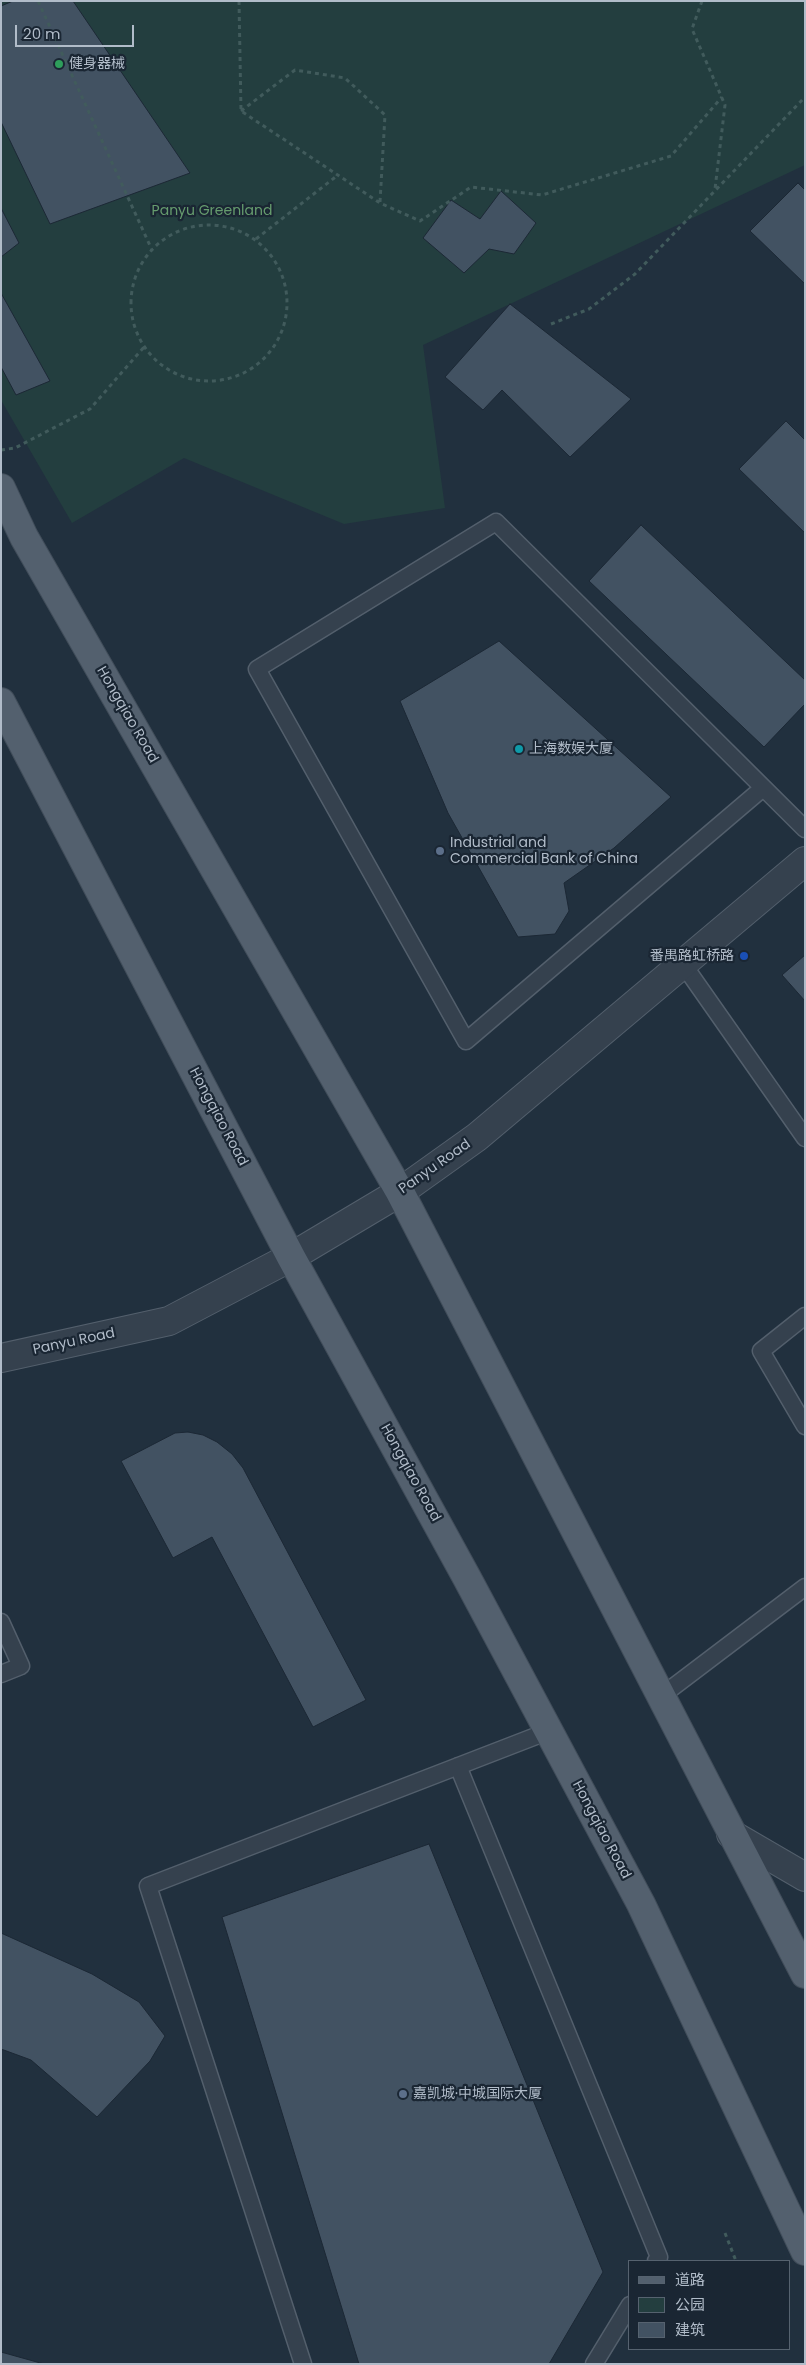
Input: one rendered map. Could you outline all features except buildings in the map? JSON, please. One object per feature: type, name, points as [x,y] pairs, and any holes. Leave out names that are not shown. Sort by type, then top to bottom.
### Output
[{"type":"main road","name":"Hongqiao Road","points":[[1,488],[24,537],[400,1192],[805,1974]]},
{"type":"main road","name":"Hongqiao Road","points":[[1,702],[291,1257],[641,1904],[805,2251]]},
{"type":"street","name":"Panyu Road","points":[[1,1358],[169,1321],[291,1257],[400,1192],[477,1137],[805,861]]},
{"type":"street","points":[[731,1834],[805,1877]]},
{"type":"lane","points":[[764,788],[466,1041],[257,669],[496,522],[764,788],[805,829]]},
{"type":"lane","points":[[683,964],[805,1138]]},
{"type":"lane","points":[[805,1316],[761,1351],[805,1426]]},
{"type":"lane","points":[[660,1697],[805,1587]]},
{"type":"lane","points":[[1,1622],[21,1666],[1,1674]]},
{"type":"lane","points":[[303,2364],[148,1886],[549,1731]]},
{"type":"lane","points":[[458,1766],[659,2257],[657,2260]]},
{"type":"lane","points":[[594,2364],[628,2308]]},
{"type":"path","points":[[38,1],[152,250]]},
{"type":"path","points":[[239,1],[241,111]]},
{"type":"path","points":[[702,1],[692,29],[725,105],[715,190]]},
{"type":"path","points":[[241,111],[295,70],[345,78],[385,115],[380,203]]},
{"type":"path","points":[[552,324],[589,309],[635,274],[805,96]]},
{"type":"path","points":[[241,111],[380,203],[420,221],[471,187],[542,195],[597,180],[671,156],[722,97]]},
{"type":"path","points":[[256,239],[338,176]]},
{"type":"path","points":[[212,224],[235,229],[256,239],[274,259],[286,284],[287,312],[280,338],[264,360],[241,375],[215,381],[188,378],[163,366],[144,347],[133,323],[131,297],[137,272],[152,250],[169,235],[198,226],[212,224]]},
{"type":"path","points":[[1,450],[15,448],[90,409],[144,347]]},
{"type":"path","points":[[725,2233],[736,2260]]},
{"type":"green space","name":"Panyu Greenland","points":[[1,1],[805,1],[805,165],[423,345],[445,508],[344,524],[184,458],[72,523],[1,400]]},
{"type":"place","name":"健身器械","points":[[59,64]]},
{"type":"place","name":"上海数娱大厦","points":[[519,749]]},
{"type":"place","name":"Industrial and Commercial Bank of China","points":[[440,851]]},
{"type":"place","name":"番禺路虹桥路","points":[[744,956]]},
{"type":"place","name":"嘉凯城·中城国际大厦","points":[[403,2094]]}]
